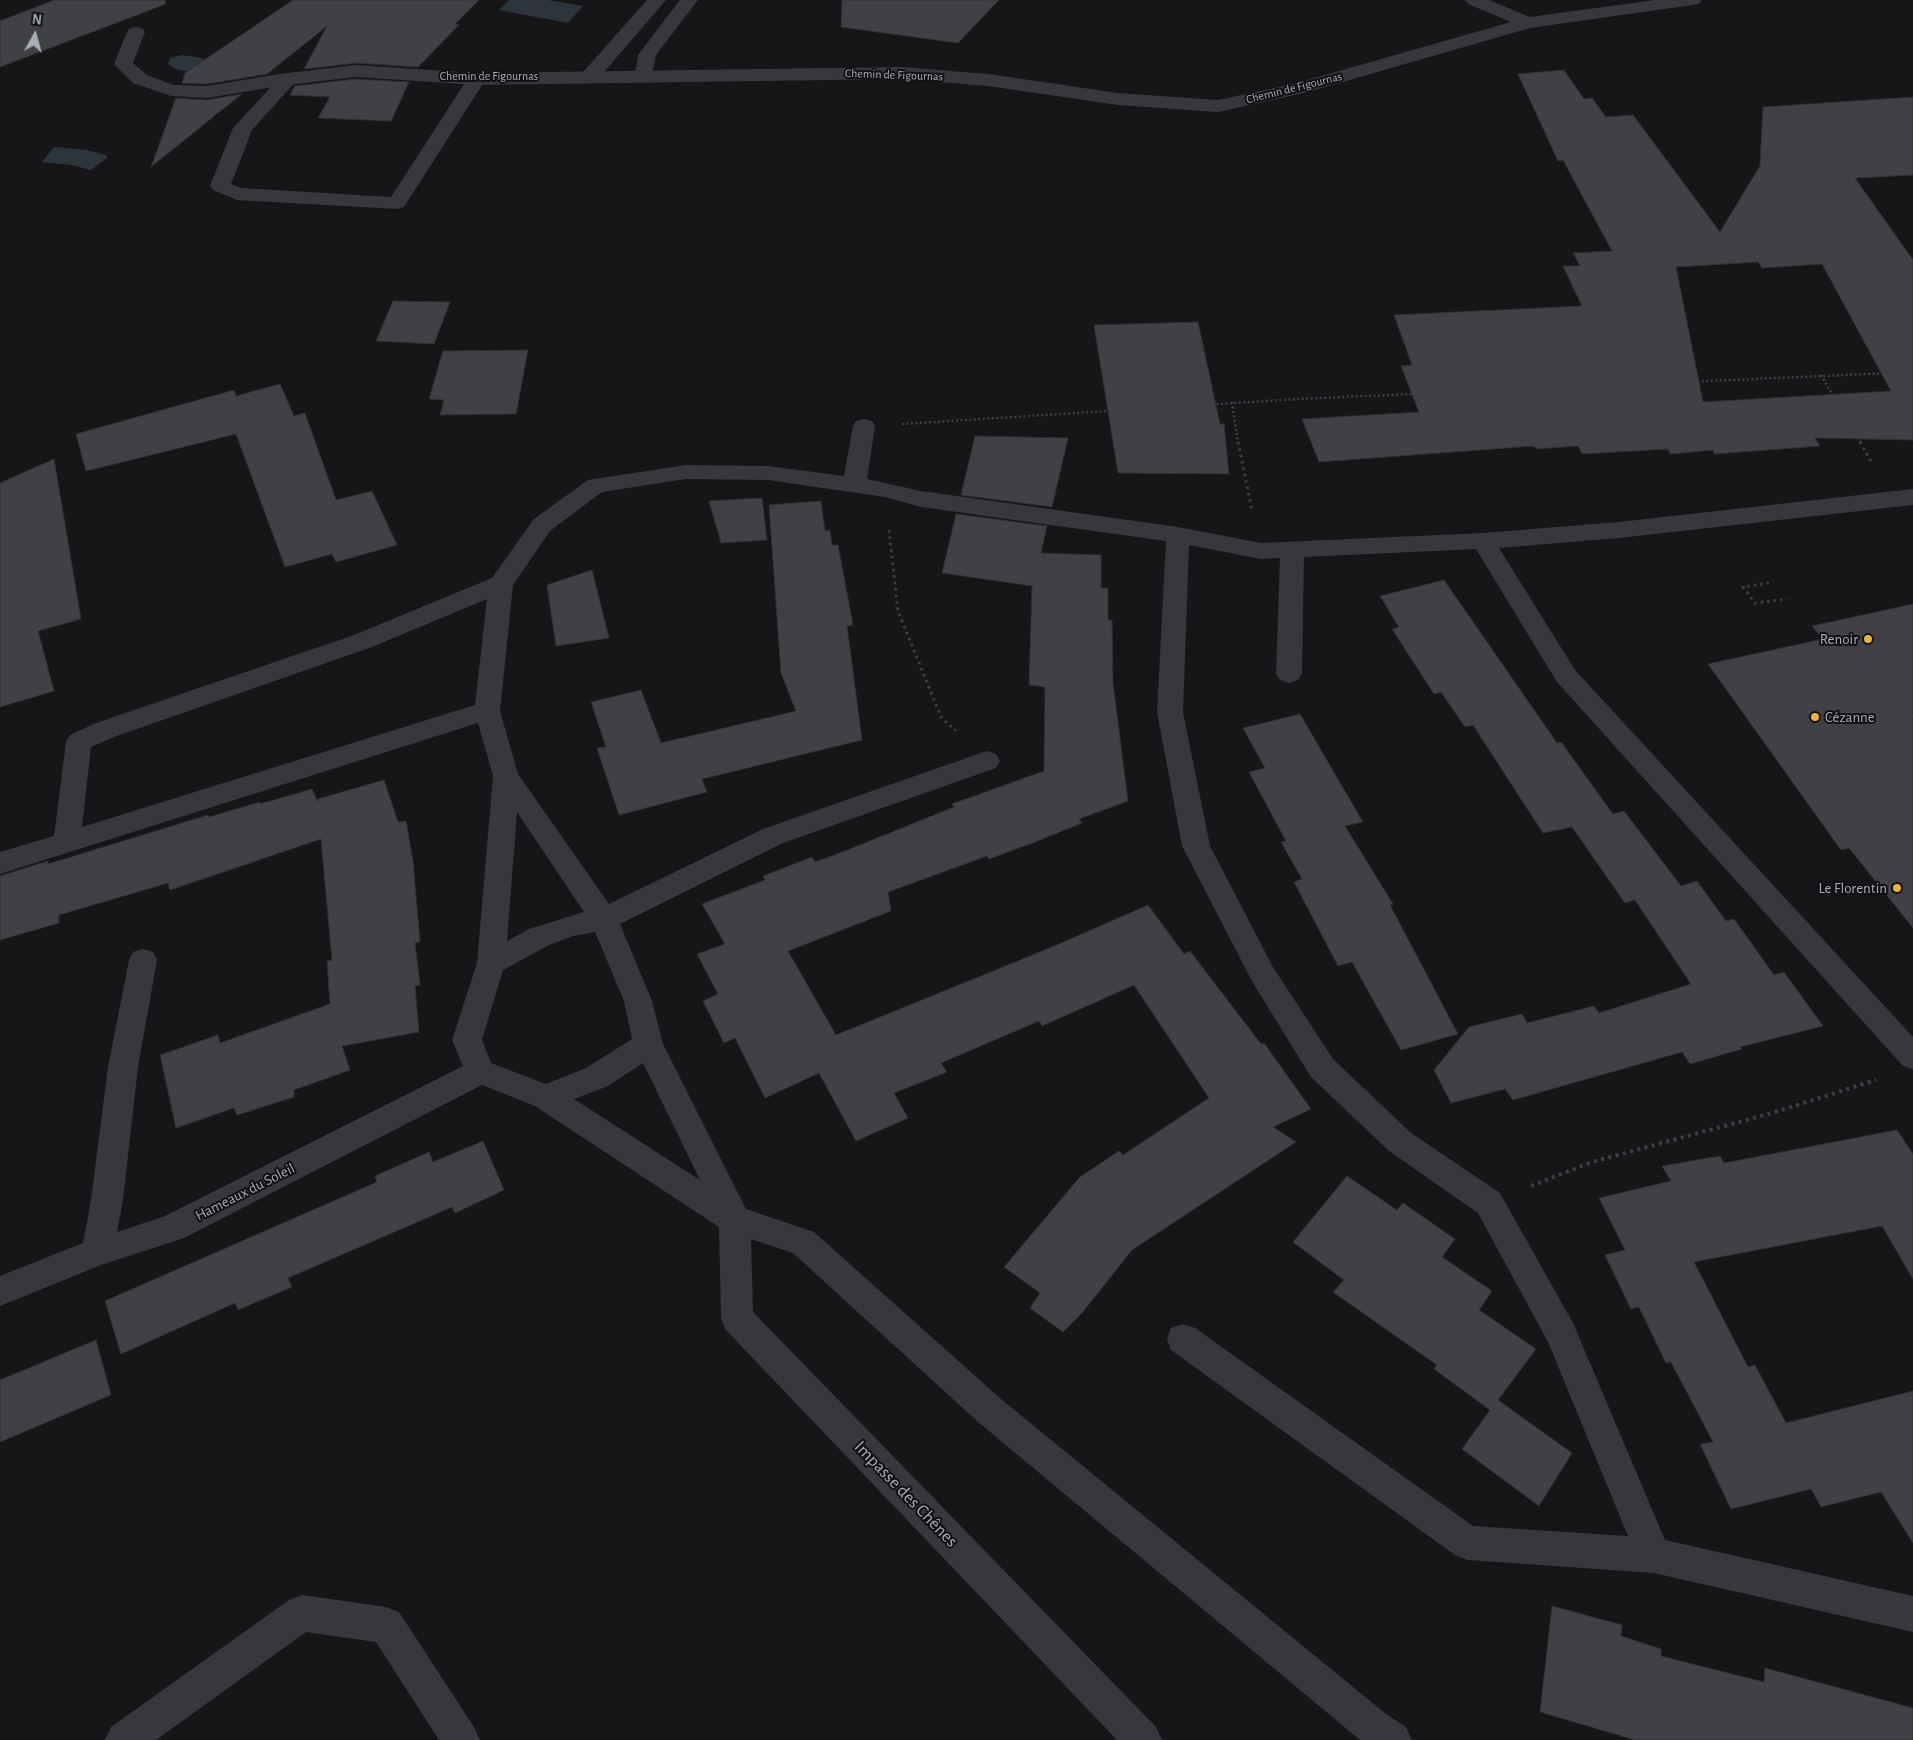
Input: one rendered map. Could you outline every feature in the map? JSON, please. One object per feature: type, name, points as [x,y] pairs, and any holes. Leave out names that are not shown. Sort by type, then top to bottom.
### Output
[{"type":"street","points":[[582,76],[639,0]]},
{"type":"street","points":[[582,76],[657,0]]},
{"type":"street","points":[[644,75],[647,55],[689,0]]},
{"type":"street","points":[[1474,0],[1528,24]]},
{"type":"street","name":"Chemin de Figournas","points":[[136,32],[123,64],[140,79],[171,90],[207,92],[356,71],[477,79],[644,75],[902,73],[988,80],[1118,99],[1218,106],[1301,88],[1528,24],[1694,0]]},
{"type":"street","points":[[289,79],[243,128],[220,186],[237,194],[397,202],[477,79]]},
{"type":"street","points":[[854,486],[864,426]]},
{"type":"street","points":[[735,1220],[648,1044],[638,1000],[604,919],[506,776],[486,711],[501,584],[542,525],[596,485],[686,472],[768,473],[885,489],[921,499],[1178,535],[1261,551],[1292,552],[1484,541],[1648,527],[1903,498]]},
{"type":"street","points":[[1178,535],[1170,712],[1196,846],[1264,975],[1322,1068],[1400,1142],[1489,1203],[1561,1334],[1654,1555]]},
{"type":"street","points":[[1484,541],[1566,676],[1913,1057]]},
{"type":"street","points":[[1289,674],[1292,552]]},
{"type":"street","points":[[67,842],[79,742],[105,730],[363,641],[501,584]]},
{"type":"street","points":[[0,863],[486,711]]},
{"type":"street","points":[[492,964],[539,936],[571,924],[604,919],[773,836],[987,761]]},
{"type":"street","points":[[506,776],[492,964],[467,1040],[480,1072],[546,1097],[735,1220],[803,1242],[989,1410],[1373,1728],[1393,1740]]},
{"type":"street","points":[[97,1252],[107,1200],[123,1067],[143,960]]},
{"type":"street","points":[[546,1097],[597,1077],[648,1044]]},
{"type":"street","name":"Hameaux du Soleil","points":[[0,1291],[97,1252],[173,1228],[480,1072]]},
{"type":"street","name":"Impasse des Chênes","points":[[735,1220],[737,1318],[1143,1740]]},
{"type":"street","points":[[1183,1339],[1467,1543],[1654,1555],[1913,1614]]},
{"type":"street","points":[[124,1740],[302,1612],[386,1624],[461,1740]]},
{"type":"path","points":[[864,426],[1232,402],[1913,372]]},
{"type":"path","points":[[1821,375],[1903,498]]},
{"type":"path","points":[[1232,402],[1241,462],[1261,551]]},
{"type":"path","points":[[885,489],[898,611],[941,717],[987,761]]},
{"type":"path","points":[[1769,584],[1743,587],[1754,604],[1787,599]]},
{"type":"path","points":[[1913,715],[1907,716],[1913,724]]},
{"type":"path","points":[[1489,1203],[1592,1162],[1772,1114],[1885,1077]]},
{"type":"shaded area","points":[[509,0],[548,0],[583,6],[568,23],[499,10]]},
{"type":"shaded area","points":[[181,55],[212,61],[190,72],[178,70],[168,64],[170,58]]},
{"type":"shaded area","points":[[54,147],[87,150],[106,155],[107,158],[91,170],[71,165],[42,162]]},
{"type":"building","points":[[54,0],[165,0],[166,4],[0,67],[0,21]]},
{"type":"building","points":[[293,0],[479,0],[455,24],[459,25],[418,67],[356,63],[304,69],[327,26],[267,74],[207,84],[182,83],[185,73]]},
{"type":"building","points":[[842,0],[999,0],[958,43],[841,27]]},
{"type":"building","points":[[1564,70],[1584,99],[1592,98],[1606,117],[1633,115],[1720,232],[1760,166],[1763,107],[1913,97],[1913,175],[1855,178],[1913,260],[1913,440],[1815,438],[1820,446],[1714,454],[1713,450],[1670,454],[1668,449],[1582,454],[1578,446],[1536,449],[1534,446],[1319,462],[1302,419],[1419,412],[1401,366],[1412,365],[1394,315],[1582,306],[1563,266],[1580,266],[1573,253],[1612,251],[1563,160],[1558,161],[1518,74]],"holes":[[[1758,262],[1762,268],[1822,264],[1891,391],[1703,402],[1676,267]]]},
{"type":"building","points":[[356,79],[409,82],[391,121],[318,118],[330,97],[290,95],[295,86]]},
{"type":"building","points":[[242,94],[151,167],[176,98],[207,100]]},
{"type":"building","points":[[393,301],[450,302],[434,344],[376,341]]},
{"type":"building","points":[[1198,322],[1220,424],[1224,424],[1229,474],[1118,473],[1094,325]]},
{"type":"building","points":[[528,350],[516,414],[440,415],[444,400],[429,399],[443,351]]},
{"type":"building","points":[[280,384],[294,416],[305,413],[336,500],[372,491],[397,545],[336,562],[332,554],[285,567],[236,434],[86,471],[76,434],[234,390],[236,396]]},
{"type":"building","points":[[975,436],[1068,438],[1052,507],[961,495]]},
{"type":"building","points":[[54,459],[81,619],[38,631],[54,691],[0,707],[0,483]]},
{"type":"building","points":[[762,498],[767,540],[721,543],[709,501]]},
{"type":"building","points":[[821,501],[825,531],[830,530],[832,545],[838,545],[853,625],[847,626],[862,740],[702,779],[707,792],[619,815],[597,748],[606,747],[591,702],[641,690],[661,743],[796,711],[781,673],[769,505]]},
{"type":"building","points":[[956,514],[1047,526],[1041,553],[1101,555],[1101,588],[1108,588],[1108,620],[1112,620],[1113,683],[1128,801],[1079,819],[1082,823],[1035,842],[989,859],[987,856],[888,892],[891,911],[788,951],[836,1035],[1052,947],[1148,905],[1184,954],[1190,951],[1261,1044],[1264,1043],[1311,1109],[1273,1127],[1296,1142],[1132,1250],[1082,1313],[1063,1332],[1030,1308],[1040,1293],[1004,1267],[1080,1177],[1119,1151],[1123,1155],[1209,1098],[1134,985],[1042,1026],[1039,1021],[941,1063],[947,1072],[894,1093],[908,1118],[856,1141],[819,1073],[765,1098],[735,1038],[724,1043],[703,1001],[718,994],[697,954],[725,944],[702,904],[765,880],[763,876],[812,857],[815,862],[840,853],[954,807],[952,804],[1044,771],[1045,687],[1029,685],[1032,586],[942,573]]},
{"type":"building","points":[[592,570],[609,638],[556,646],[547,585]]},
{"type":"building","points":[[1444,580],[1557,743],[1561,742],[1613,814],[1624,811],[1681,886],[1697,881],[1726,921],[1734,919],[1774,975],[1784,972],[1823,1026],[1740,1047],[1742,1049],[1690,1064],[1682,1052],[1513,1100],[1505,1089],[1451,1103],[1434,1070],[1469,1027],[1522,1014],[1527,1023],[1594,1006],[1599,1013],[1691,984],[1635,900],[1625,903],[1572,827],[1543,833],[1473,725],[1465,727],[1441,692],[1434,694],[1392,629],[1399,627],[1380,596]]},
{"type":"building","name":"Cézanne","points":[[1913,604],[1913,928],[1849,848],[1841,850],[1708,664],[1823,639],[1812,626]]},
{"type":"building","points":[[1300,714],[1363,822],[1345,826],[1393,904],[1390,905],[1458,1034],[1401,1050],[1352,962],[1338,966],[1294,882],[1302,879],[1281,842],[1286,841],[1249,772],[1265,768],[1243,728]]},
{"type":"building","points":[[384,780],[398,822],[406,821],[413,861],[420,942],[415,943],[420,985],[415,986],[419,1032],[342,1046],[350,1070],[294,1090],[294,1097],[237,1115],[234,1108],[176,1128],[160,1055],[218,1035],[220,1043],[330,1004],[327,961],[332,960],[321,839],[170,890],[168,883],[59,915],[59,923],[0,940],[0,876],[48,861],[48,864],[208,815],[209,817],[312,789],[318,802],[318,799]]},
{"type":"building","points":[[1897,1130],[1913,1154],[1913,1279],[1882,1226],[1694,1262],[1748,1367],[1755,1365],[1786,1423],[1913,1391],[1913,1543],[1881,1492],[1821,1507],[1811,1489],[1731,1509],[1700,1444],[1713,1442],[1671,1362],[1666,1363],[1639,1307],[1631,1309],[1605,1255],[1625,1250],[1599,1198],[1671,1181],[1662,1166],[1720,1156],[1724,1163]]},
{"type":"building","points":[[483,1141],[504,1190],[455,1213],[452,1207],[288,1278],[292,1287],[238,1310],[235,1303],[121,1354],[105,1301],[377,1182],[375,1176],[429,1152],[433,1162]]},
{"type":"building","points":[[1347,1176],[1397,1210],[1403,1203],[1455,1239],[1442,1257],[1492,1291],[1479,1310],[1536,1349],[1498,1400],[1572,1453],[1539,1506],[1462,1449],[1490,1410],[1434,1369],[1437,1365],[1333,1292],[1344,1280],[1293,1242]]},
{"type":"building","points":[[96,1340],[111,1395],[0,1442],[0,1380]]},
{"type":"building","points":[[1552,1606],[1622,1625],[1621,1636],[1661,1649],[1661,1656],[1764,1682],[1765,1668],[1913,1708],[1913,1740],[1635,1740],[1540,1712]]},
{"type":"place","name":"Renoir","points":[[1868,639]]},
{"type":"place","name":"Cézanne","points":[[1815,717]]},
{"type":"place","name":"Le Florentin","points":[[1897,888]]}]
